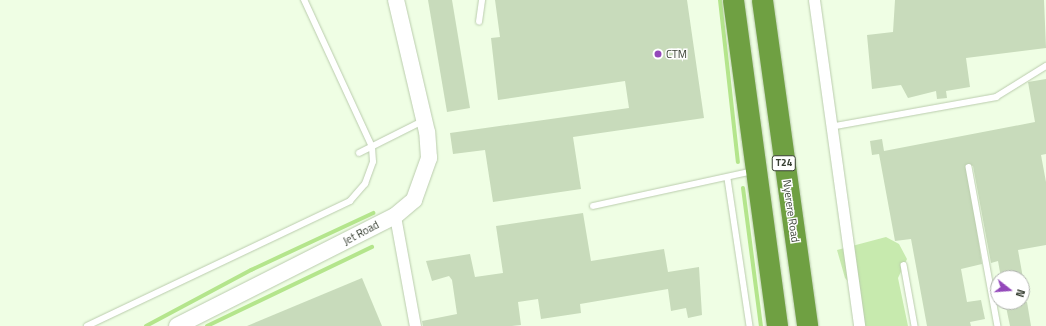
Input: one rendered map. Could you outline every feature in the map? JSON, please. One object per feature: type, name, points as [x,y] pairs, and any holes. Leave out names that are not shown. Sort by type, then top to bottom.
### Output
[{"type":"highway","name":"T24","points":[[733,0],[777,326]]},
{"type":"highway","name":"Nyerere Road","points":[[762,0],[807,326]]},
{"type":"main road","name":"Jet Road","points":[[177,326],[395,216],[414,200],[423,179],[429,158],[424,121],[396,0]]},
{"type":"main road","name":"Jet Road","points":[[407,0],[411,62]]},
{"type":"street","points":[[814,0],[830,127],[859,326]]},
{"type":"street","points":[[395,216],[415,326]]},
{"type":"lane","points":[[87,326],[350,201],[370,174],[372,147],[304,0]]},
{"type":"lane","points":[[479,22],[482,0]]},
{"type":"lane","points":[[830,127],[996,97],[1046,66]]},
{"type":"lane","points":[[359,153],[424,121]]},
{"type":"lane","points":[[969,167],[998,326]]},
{"type":"lane","points":[[593,206],[728,179],[756,170]]},
{"type":"lane","points":[[728,179],[750,326]]},
{"type":"lane","points":[[904,265],[915,326]]},
{"type":"green space","points":[[886,237],[899,244],[907,259],[898,278],[908,326],[864,326],[860,295],[845,278],[837,250]]},
{"type":"building","points":[[428,0],[452,0],[470,108],[447,112]]},
{"type":"building","points":[[495,0],[687,0],[704,118],[573,137],[581,189],[493,202],[485,150],[453,154],[450,133],[629,108],[625,81],[498,100],[491,38],[500,37]]},
{"type":"building","points":[[895,0],[1044,0],[1046,48],[966,58],[970,87],[946,91],[947,98],[937,99],[936,91],[908,98],[901,85],[872,89],[867,35],[893,32]]},
{"type":"building","points":[[1046,79],[1046,154],[1041,155],[1046,182],[1046,245],[1018,250],[1022,270],[1000,270],[998,261],[991,263],[973,166],[967,164],[982,264],[961,269],[967,302],[981,300],[985,319],[970,322],[971,326],[927,326],[911,239],[895,241],[879,154],[872,155],[870,141],[882,139],[884,151],[1035,122],[1028,82]]},
{"type":"building","points":[[583,213],[591,261],[664,249],[668,272],[699,267],[702,315],[688,318],[686,308],[671,311],[668,289],[580,304],[581,313],[541,319],[538,299],[518,302],[521,325],[423,326],[422,321],[457,314],[452,280],[449,276],[432,281],[426,261],[470,254],[475,277],[503,273],[496,226]]},
{"type":"building","points":[[362,278],[382,326],[247,326]]},
{"type":"building","points":[[1007,310],[1028,310],[1031,326],[1010,326]]},
{"type":"waterway","points":[[720,0],[738,162]]},
{"type":"waterway","points":[[743,188],[761,326]]},
{"type":"waterway","points":[[146,326],[251,270],[373,213]]},
{"type":"waterway","points":[[207,326],[372,247]]},
{"type":"place","name":"CTM","points":[[658,54]]}]
